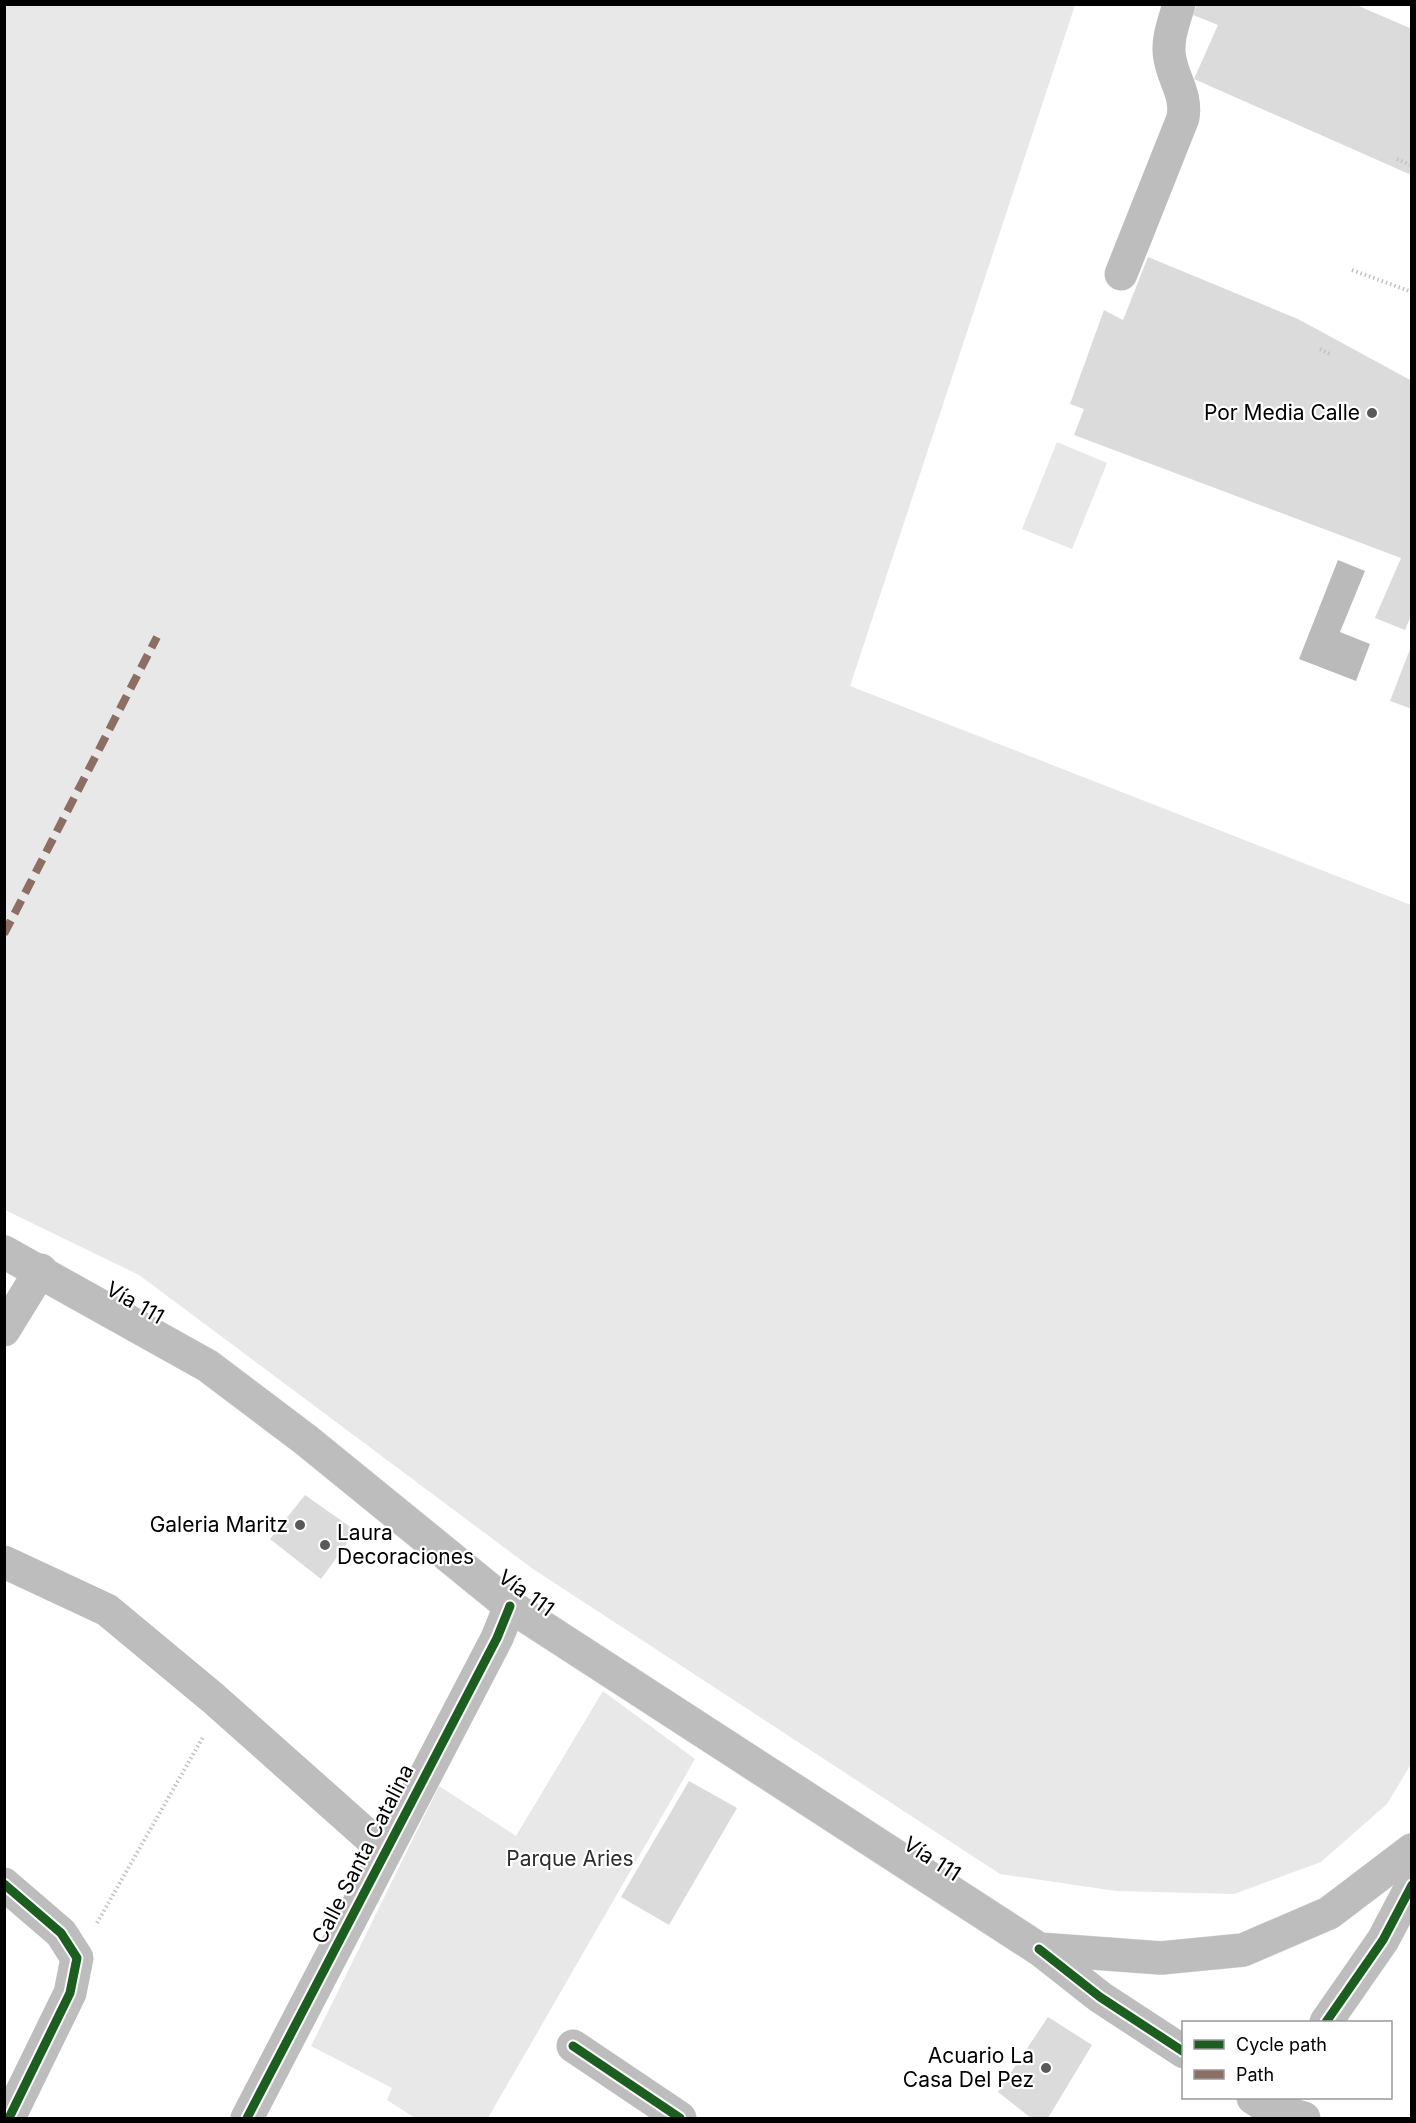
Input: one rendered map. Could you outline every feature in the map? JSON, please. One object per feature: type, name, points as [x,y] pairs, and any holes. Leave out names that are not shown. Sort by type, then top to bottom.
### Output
[{"type":"main road","points":[[1120,274],[1186,104],[1169,58],[1169,41],[1179,4]]},
{"type":"main road","name":"Vía 111","points":[[4,1252],[41,1270],[208,1366],[306,1440],[510,1606],[1039,1949],[1161,1958],[1243,1950],[1329,1913],[1412,1850]]},
{"type":"main road","points":[[4,1330],[41,1270]]},
{"type":"main road","points":[[4,1562],[107,1610],[221,1706],[385,1851]]},
{"type":"main road","name":"Calle Santa Catalina","points":[[247,2118],[497,1638],[510,1606]]},
{"type":"main road","points":[[4,1884],[61,1933],[77,1958],[70,1994],[9,2118]]},
{"type":"main road","points":[[1327,2021],[1383,1940],[1412,1885]]},
{"type":"main road","points":[[1039,1949],[1100,1997],[1182,2051]]},
{"type":"main road","points":[[573,2046],[680,2118]]},
{"type":"main road","points":[[1263,2105],[1304,2118]]},
{"type":"path","points":[[1397,159],[1410,165]]},
{"type":"path","points":[[1352,270],[1412,292]]},
{"type":"path","points":[[1320,349],[1332,355]]},
{"type":"path","points":[[77,1958],[221,1706]]},
{"type":"green space","points":[[4,5],[1075,5],[850,686],[1411,905],[1411,1764],[1387,1804],[1321,1862],[1234,1894],[1116,1891],[1000,1874],[533,1569],[139,1275],[5,1210]]},
{"type":"green space","points":[[1057,442],[1107,463],[1072,549],[1022,529]]},
{"type":"green space","name":"Parque Aries","points":[[603,1691],[695,1759],[488,2118],[415,2118],[387,2100],[392,2088],[311,2046],[439,1786],[516,1836]]},
{"type":"shaded area","points":[[1338,560],[1365,571],[1340,632],[1370,644],[1356,681],[1299,659]]},
{"type":"building","points":[[1197,4],[1354,4],[1412,29],[1412,169],[1409,174],[1194,79],[1218,25],[1193,15]]},
{"type":"building","points":[[1148,257],[1298,319],[1412,381],[1412,613],[1405,630],[1375,618],[1401,558],[1074,435],[1084,409],[1070,404],[1104,310],[1123,320]]},
{"type":"building","points":[[1412,644],[1412,709],[1390,701]]},
{"type":"building","points":[[305,1495],[356,1531],[321,1579],[270,1539]]},
{"type":"building","points":[[689,1781],[737,1808],[669,1925],[621,1897]]},
{"type":"building","name":"Acuario La Casa Del Pez","points":[[1048,2017],[1092,2045],[1048,2118],[1031,2118],[998,2092]]},
{"type":"marked path","points":[[4,934],[157,637]]},
{"type":"cycle path","points":[[247,2118],[497,1638],[510,1606]]},
{"type":"cycle path","points":[[4,1884],[61,1933],[77,1958],[70,1993],[9,2118]]},
{"type":"cycle path","points":[[1327,2021],[1383,1940],[1412,1885]]},
{"type":"cycle path","points":[[1039,1949],[1100,1997],[1182,2051]]},
{"type":"cycle path","points":[[573,2046],[680,2118]]},
{"type":"place","name":"Por Media Calle","points":[[1372,413]]},
{"type":"place","name":"Galeria Maritz","points":[[300,1525]]},
{"type":"place","name":"Laura Decoraciones","points":[[325,1545]]},
{"type":"place","name":"Acuario La Casa Del Pez","points":[[1046,2068]]}]
